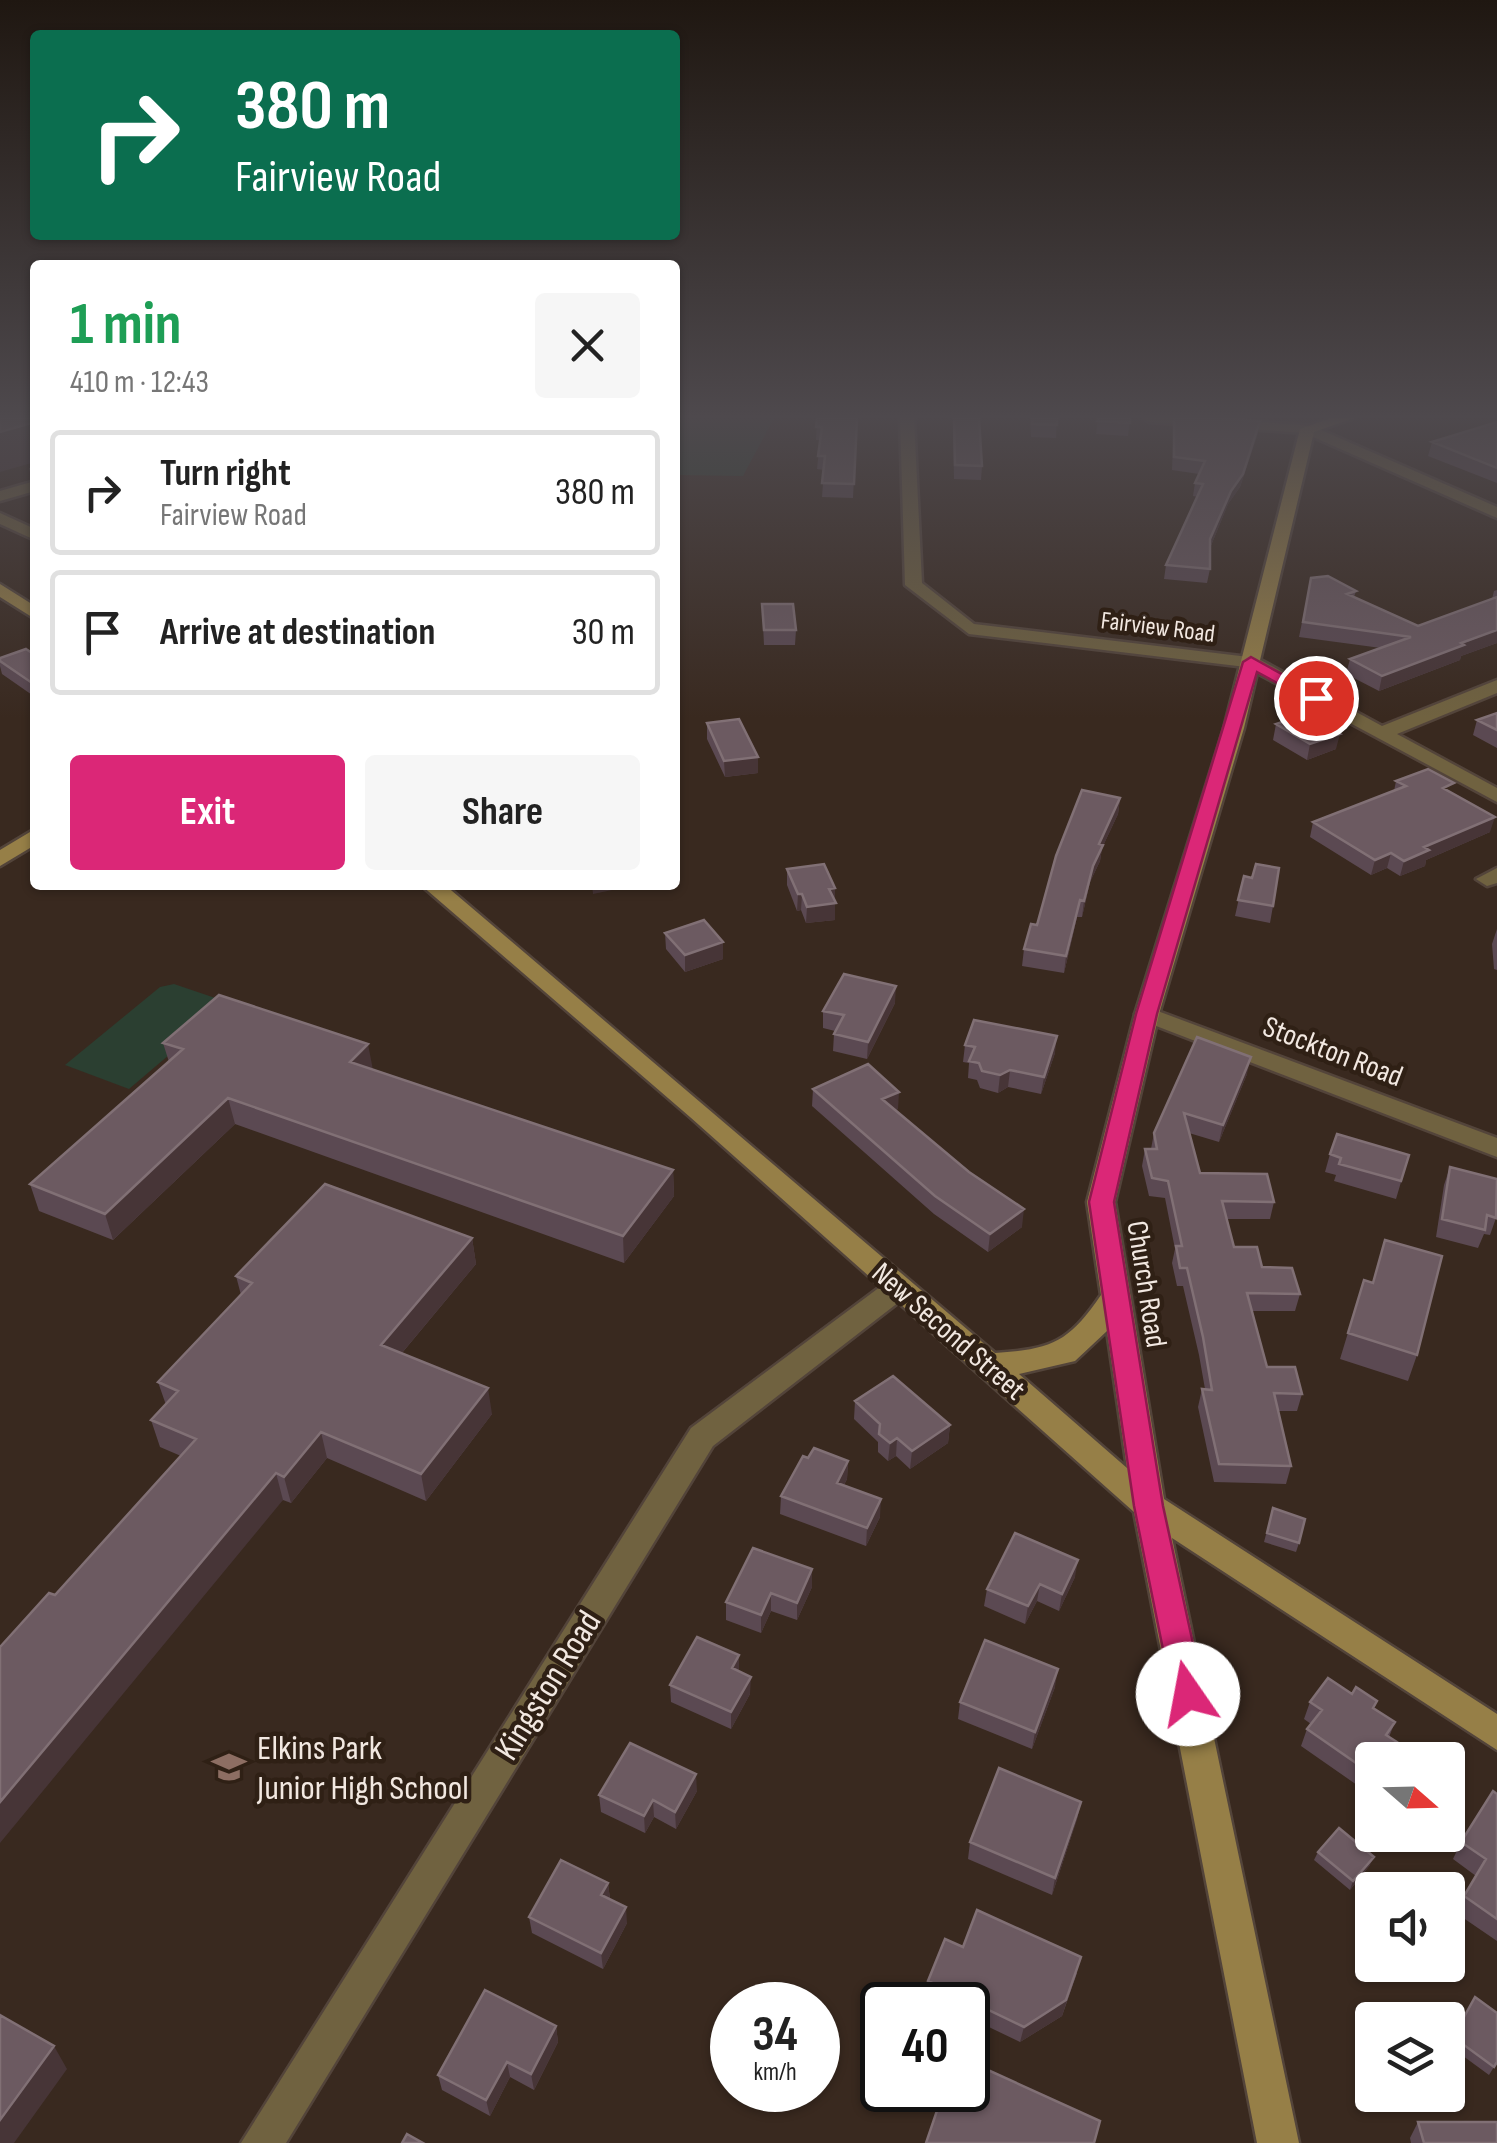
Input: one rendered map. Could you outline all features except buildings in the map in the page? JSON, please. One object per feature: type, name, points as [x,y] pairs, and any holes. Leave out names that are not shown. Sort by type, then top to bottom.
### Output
[{"type":"street","points":[[0,518],[30,533]]},
{"type":"street","name":"Fairview Road","points":[[911,518],[914,585],[969,629],[1251,662],[1497,796]]},
{"type":"street","name":"Church Road","points":[[1278,2143],[1149,1506],[1101,1202],[1146,1014],[1251,662],[1286,518]]},
{"type":"street","points":[[0,589],[30,610]]},
{"type":"street","points":[[1381,733],[1497,686]]},
{"type":"street","points":[[2,857],[30,838]]},
{"type":"street","name":"New Second Street","points":[[438,890],[699,1111],[1149,1506],[1497,1734]]},
{"type":"street","name":"Stockton Road","points":[[1146,1014],[1497,1148]]},
{"type":"street","name":"Kingston Road","points":[[262,2143],[702,1437],[898,1288]]},
{"type":"street","points":[[991,1365],[1035,1362],[1067,1354],[1086,1342],[1115,1298]]},
{"type":"green space","points":[[174,984],[230,1003],[129,1089],[65,1065],[160,987]]},
{"type":"place","name":"Elkins Park Junior High School","points":[[229,1767]]},
{"type":"route","points":[[1188,1694],[1149,1506],[1101,1202],[1146,1014],[1251,662],[1316,698]]}]
